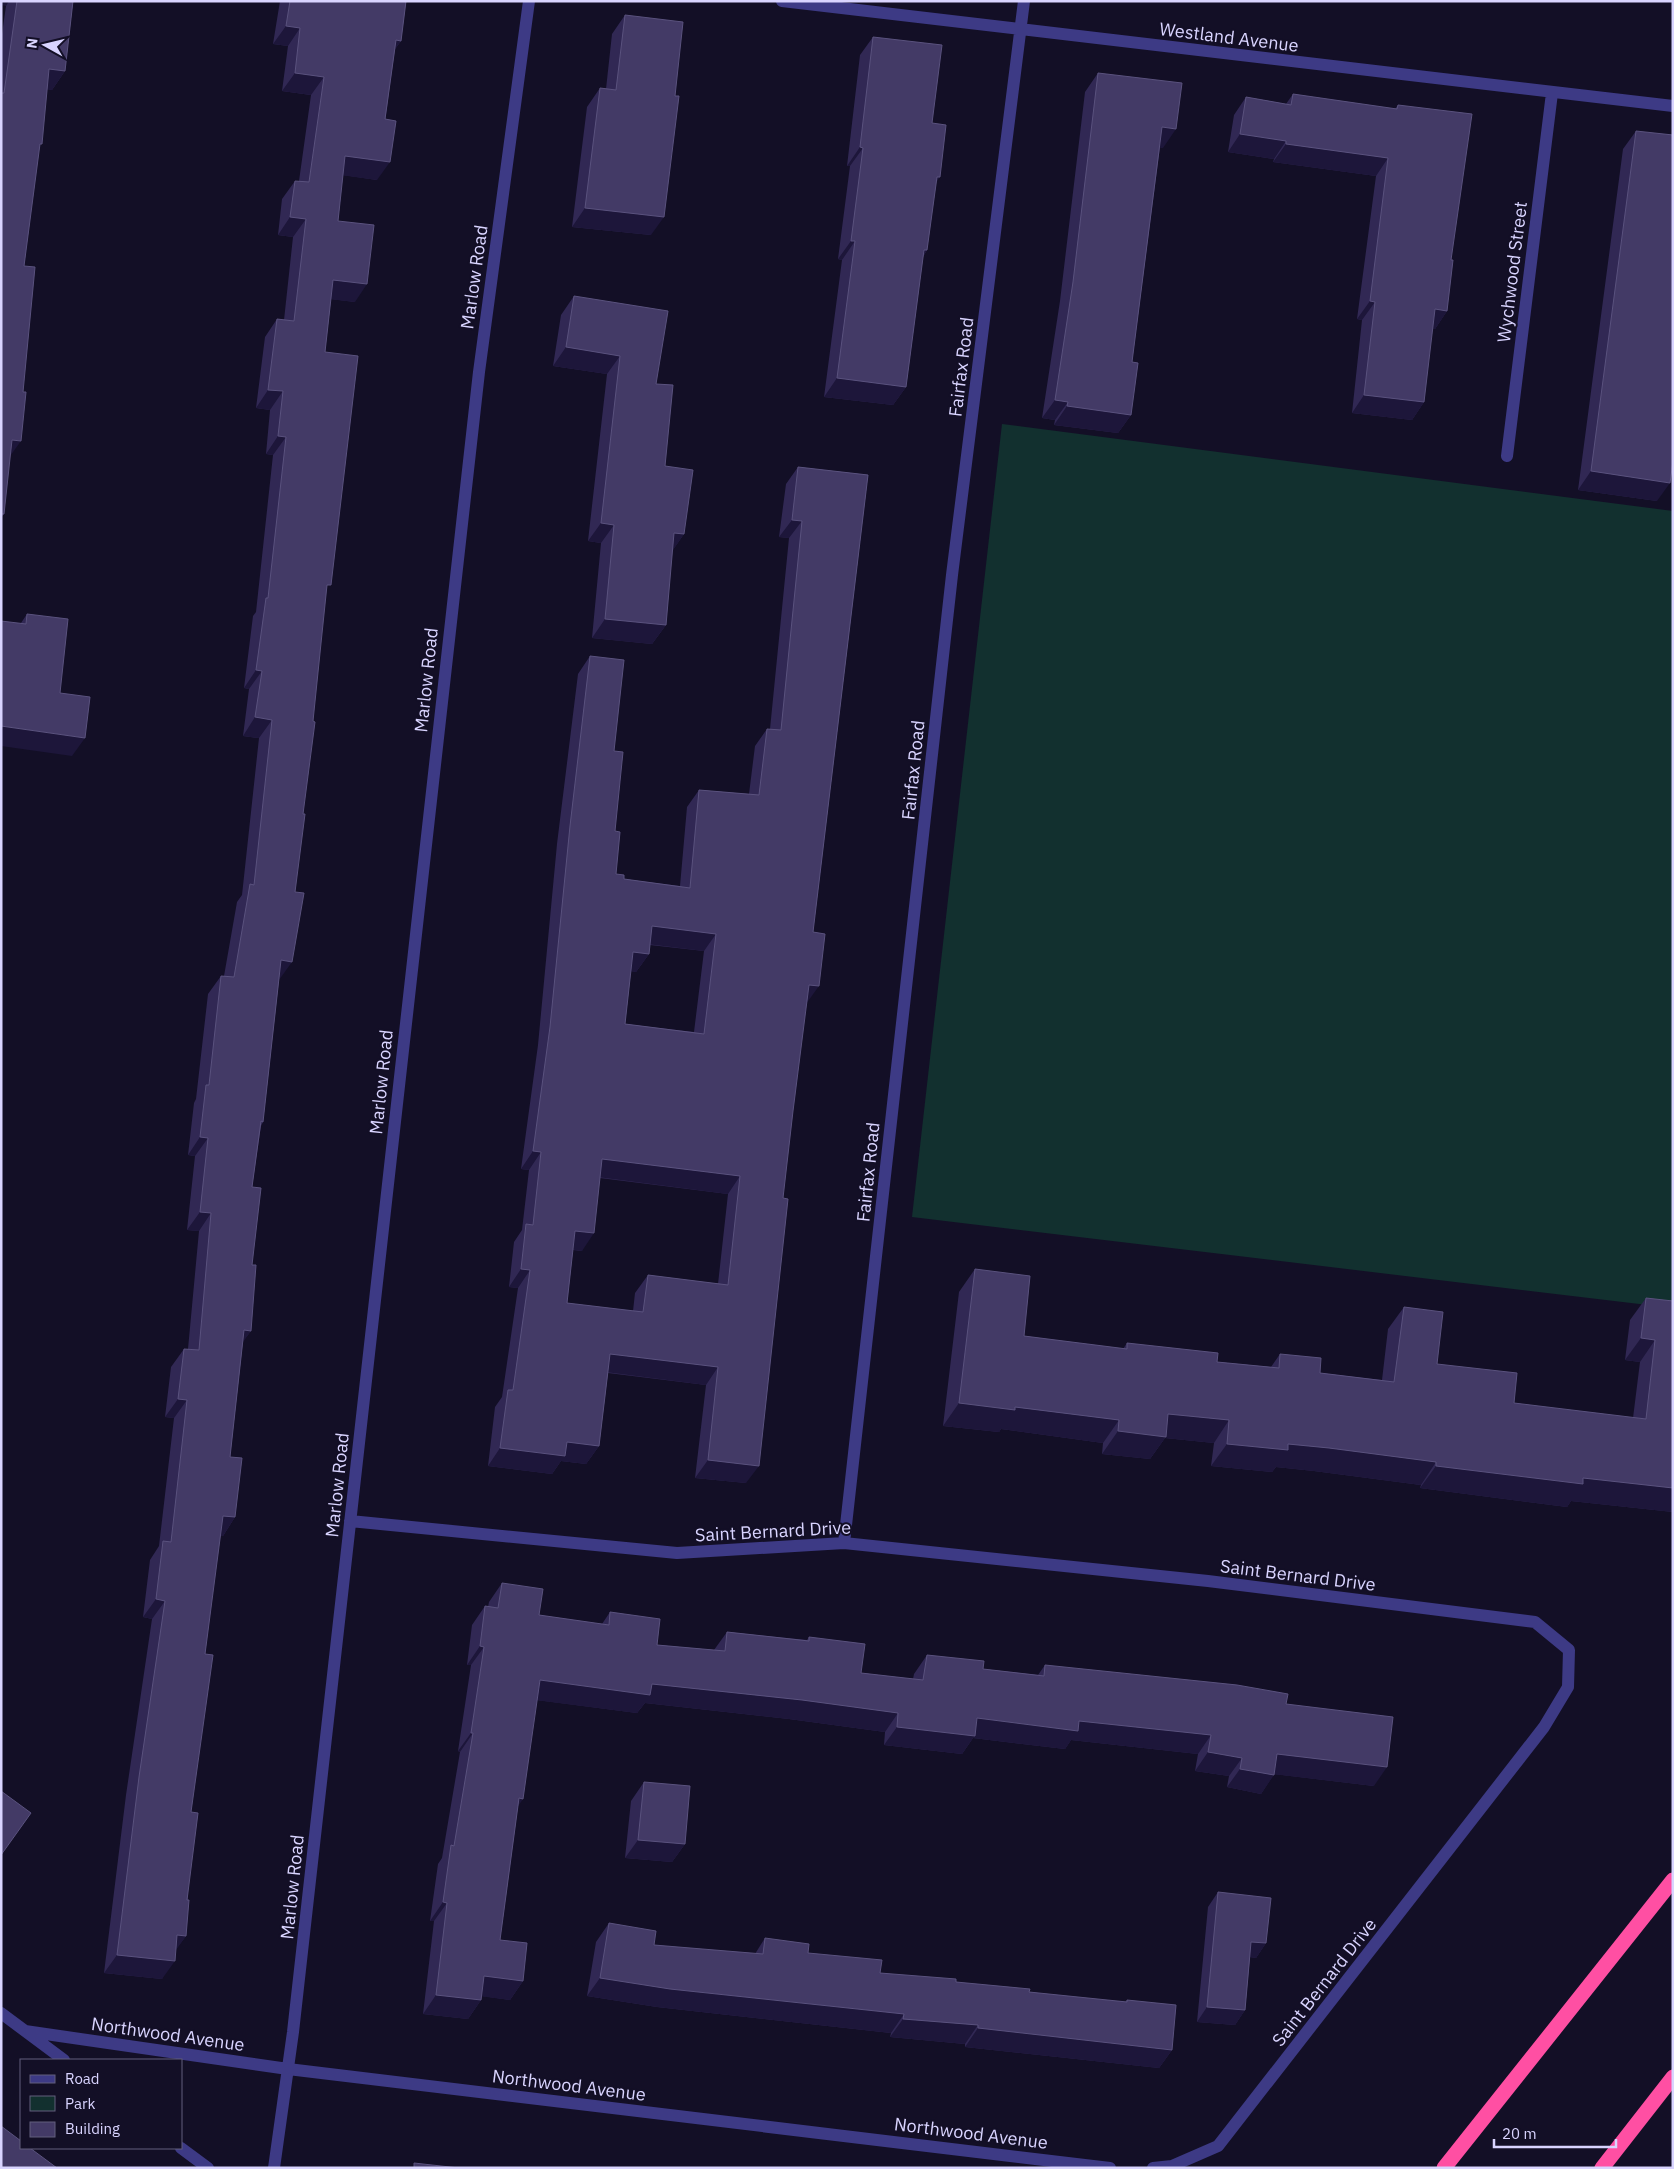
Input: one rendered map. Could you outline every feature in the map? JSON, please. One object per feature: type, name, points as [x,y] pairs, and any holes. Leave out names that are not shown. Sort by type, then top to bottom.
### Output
[{"type":"highway","points":[[1444,2168],[1673,1880]]},
{"type":"highway","points":[[1602,2168],[1673,2077]]},
{"type":"street","name":"Marlow Road","points":[[274,2168],[288,2068],[479,372],[529,1]]},
{"type":"street","name":"Westland Avenue","points":[[782,1],[1020,31],[1673,106]]},
{"type":"street","name":"Fairfax Road","points":[[844,1543],[953,566],[1024,1]]},
{"type":"street","name":"Wychwood Street","points":[[1507,456],[1552,93]]},
{"type":"street","name":"Saint Bernard Drive","points":[[350,1521],[676,1553],[844,1543],[1208,1581],[1536,1622],[1569,1650],[1568,1687],[1544,1727],[1218,2146],[1172,2166],[1153,2168]]},
{"type":"street","points":[[1,2013],[63,2059]]},
{"type":"street","name":"Northwood Avenue","points":[[25,2031],[288,2068],[1110,2168]]},
{"type":"street","points":[[182,2149],[208,2168]]},
{"type":"green space","points":[[1002,424],[1673,511],[1673,1308],[912,1217]]},
{"type":"building","points":[[17,1],[73,1],[65,71],[49,69],[42,144],[40,144],[24,266],[35,267],[23,392],[26,392],[21,441],[12,440],[4,514],[1,514],[1,93],[4,93]]},
{"type":"building","points":[[290,1],[406,1],[401,41],[396,40],[385,119],[396,121],[390,162],[345,156],[338,221],[374,225],[367,284],[333,280],[325,352],[358,356],[331,585],[327,585],[313,721],[315,722],[295,892],[304,893],[292,962],[281,960],[263,1122],[261,1121],[252,1187],[261,1188],[252,1265],[256,1265],[251,1331],[244,1330],[230,1457],[242,1458],[235,1517],[223,1516],[205,1654],[213,1655],[191,1812],[198,1813],[187,1900],[189,1900],[186,1936],[177,1935],[175,1961],[117,1955],[139,1777],[165,1601],[156,1599],[163,1541],[171,1542],[187,1400],[178,1399],[184,1349],[199,1350],[211,1213],[200,1212],[208,1138],[200,1137],[206,1085],[209,1085],[221,976],[234,977],[250,884],[254,885],[272,720],[255,717],[262,671],[256,670],[266,598],[268,598],[286,437],[278,436],[283,391],[268,390],[277,319],[294,321],[306,219],[290,217],[295,181],[309,182],[324,77],[295,73],[300,28],[286,26]]},
{"type":"building","points":[[625,15],[683,22],[675,96],[679,96],[664,217],[585,208],[600,88],[616,90]]},
{"type":"building","points":[[873,37],[942,45],[932,123],[946,125],[940,177],[937,177],[927,250],[924,250],[906,387],[837,378],[855,241],[851,241],[863,148],[860,147]]},
{"type":"building","points":[[1098,73],[1182,83],[1176,129],[1162,127],[1132,362],[1138,363],[1131,415],[1067,406],[1068,402],[1055,400],[1073,282]]},
{"type":"building","points":[[1293,94],[1397,109],[1398,105],[1472,114],[1451,260],[1453,260],[1447,311],[1435,309],[1424,402],[1364,395],[1375,302],[1370,301],[1388,158],[1286,144],[1286,141],[1240,134],[1246,97],[1291,105]]},
{"type":"building","points":[[1636,131],[1673,135],[1673,461],[1670,483],[1591,471]]},
{"type":"building","points":[[574,296],[668,311],[656,384],[673,385],[665,466],[693,470],[684,534],[674,533],[666,625],[605,619],[614,525],[601,523],[620,356],[566,347]]},
{"type":"building","points":[[798,467],[868,475],[813,932],[825,934],[819,986],[809,985],[793,1111],[783,1198],[788,1199],[759,1466],[708,1460],[718,1367],[610,1354],[599,1446],[567,1442],[565,1456],[500,1448],[508,1390],[513,1390],[530,1270],[521,1269],[526,1224],[533,1225],[541,1152],[533,1151],[550,1027],[570,826],[590,656],[624,660],[614,751],[623,752],[615,831],[620,832],[616,874],[624,875],[624,879],[690,888],[699,790],[759,795],[767,729],[781,730],[802,521],[792,520]],"holes":[[[652,926],[716,934],[704,1034],[625,1024],[633,952],[649,954]],[[602,1159],[740,1176],[728,1285],[648,1275],[643,1312],[567,1303],[575,1231],[594,1233]]]},
{"type":"building","points":[[27,614],[68,619],[60,693],[90,697],[85,738],[1,726],[1,621],[26,624]]},
{"type":"building","points":[[975,1269],[1030,1276],[1024,1336],[1127,1349],[1127,1343],[1218,1353],[1217,1362],[1279,1368],[1280,1354],[1321,1358],[1320,1373],[1394,1382],[1404,1307],[1443,1312],[1437,1364],[1517,1373],[1514,1403],[1646,1419],[1655,1340],[1641,1338],[1646,1298],[1673,1301],[1673,1488],[1583,1478],[1583,1484],[1436,1466],[1436,1462],[1329,1448],[1288,1444],[1288,1450],[1227,1444],[1229,1420],[1168,1414],[1166,1437],[1118,1431],[1119,1420],[1015,1407],[1015,1410],[959,1403]]},
{"type":"building","points":[[502,1583],[543,1589],[539,1615],[609,1625],[610,1612],[660,1619],[657,1645],[725,1651],[727,1632],[809,1641],[809,1637],[865,1644],[861,1673],[923,1680],[927,1655],[984,1661],[983,1669],[1044,1676],[1045,1665],[1237,1685],[1288,1694],[1286,1704],[1393,1717],[1387,1767],[1277,1754],[1274,1775],[1240,1769],[1242,1758],[1208,1752],[1211,1735],[1079,1721],[1078,1731],[977,1718],[975,1736],[897,1727],[898,1713],[802,1700],[652,1684],[650,1695],[540,1680],[523,1799],[519,1798],[500,1940],[527,1943],[523,1981],[484,1976],[481,2000],[436,1995],[447,1903],[443,1902],[451,1845],[454,1846],[473,1733],[471,1733],[484,1647],[480,1646],[485,1606],[498,1608]]},
{"type":"building","points":[[644,1782],[690,1786],[685,1844],[638,1840]]},
{"type":"building","points":[[1,1791],[31,1813],[1,1855]]},
{"type":"building","points":[[1218,1892],[1271,1898],[1266,1943],[1251,1942],[1245,2010],[1207,2007]]},
{"type":"building","points":[[609,1923],[656,1931],[654,1945],[763,1954],[765,1938],[809,1944],[808,1953],[882,1960],[880,1973],[956,1979],[956,1982],[1030,1989],[1029,1992],[1176,2005],[1172,2050],[978,2028],[978,2025],[903,2019],[904,2014],[670,1989],[600,1978]]},
{"type":"building","points":[[1,2126],[20,2140],[20,2149],[31,2149],[57,2168],[1,2168]]},
{"type":"building","points":[[414,2163],[459,2168],[414,2168]]}]
